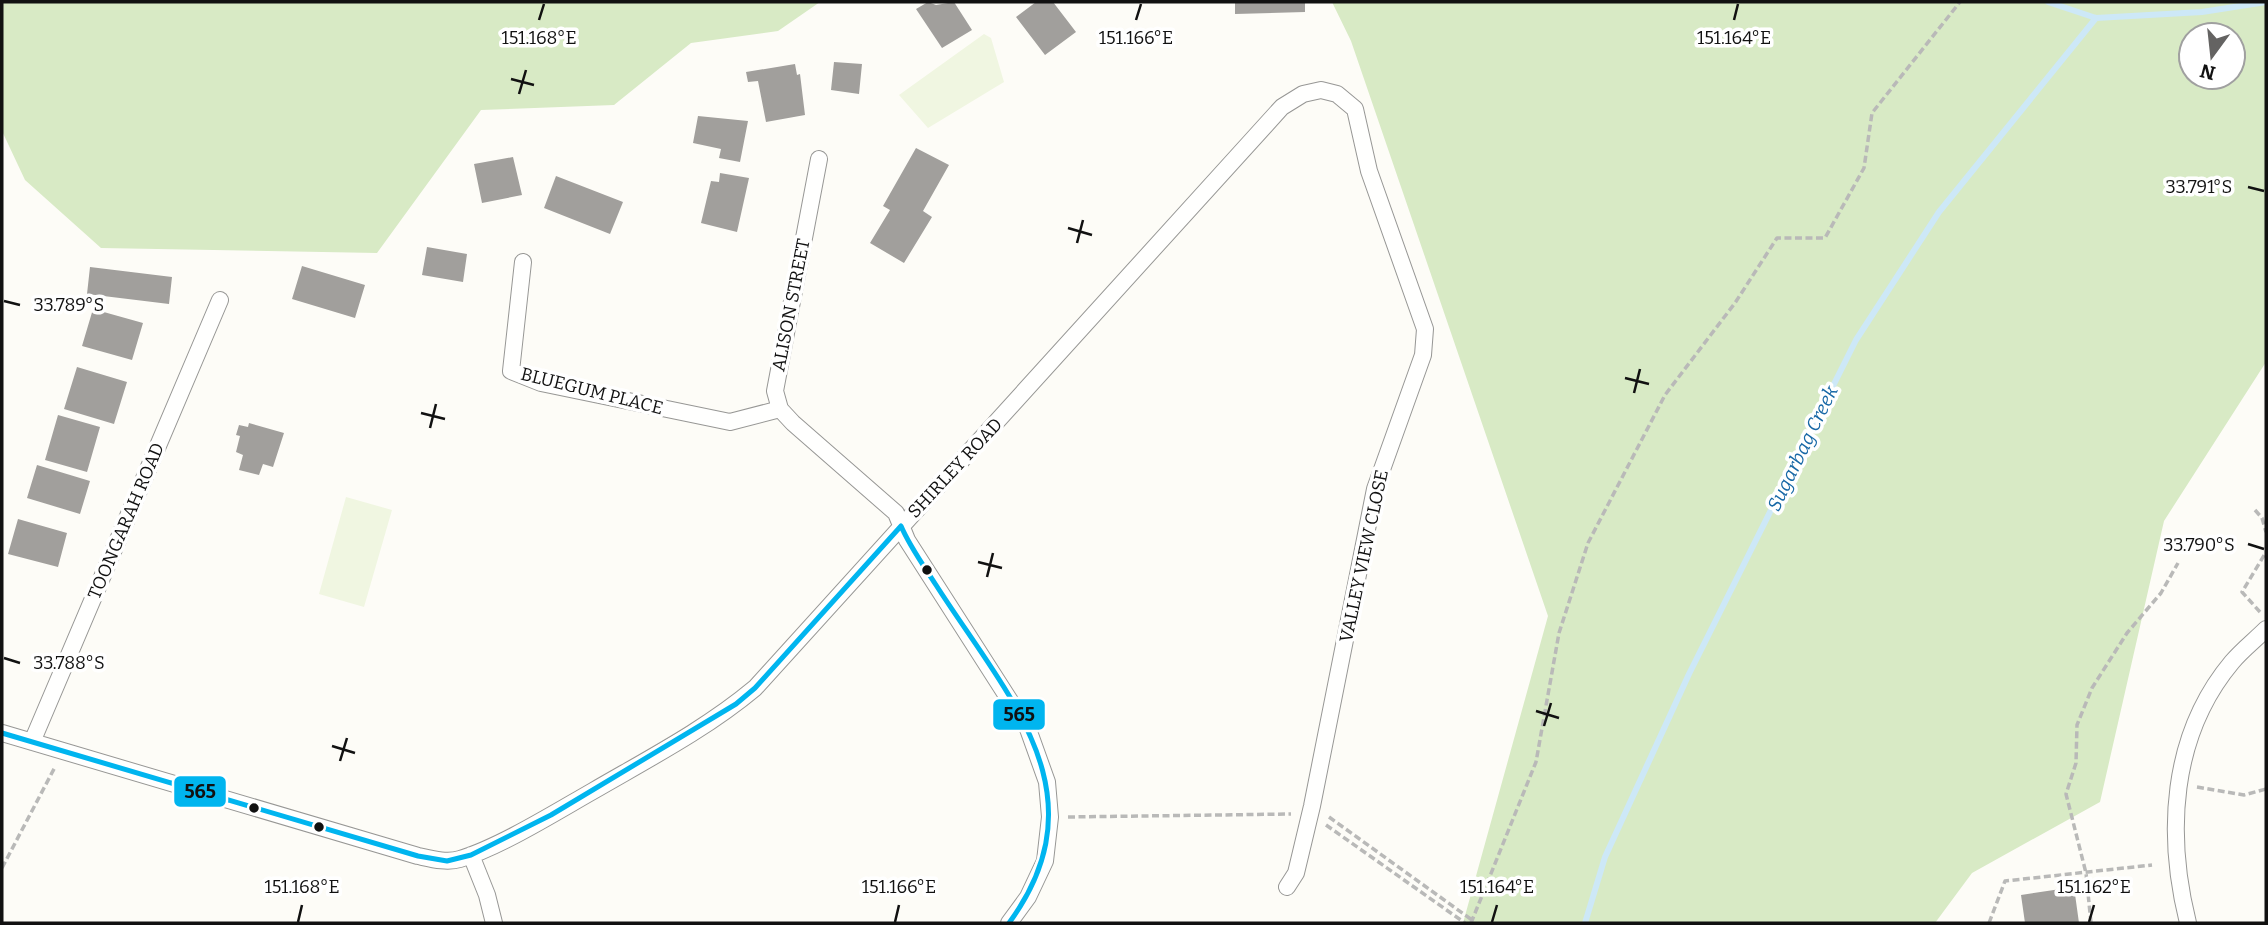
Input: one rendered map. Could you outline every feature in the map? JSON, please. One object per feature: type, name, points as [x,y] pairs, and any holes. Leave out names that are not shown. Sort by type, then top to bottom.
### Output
[{"type":"street","name":"SHIRLEY ROAD","points":[[2,733],[418,856],[447,861],[471,855],[551,815],[736,704],[755,688],[1282,107],[1303,94],[1321,90],[1337,94],[1355,109]]},
{"type":"street","name":"VALLEY VIEW CLOSE","points":[[1287,887],[1296,873],[1312,810],[1375,489],[1423,355],[1425,328],[1418,302],[1369,171],[1355,109]]},
{"type":"street","name":"ALISON STREET","points":[[780,409],[775,391],[779,365],[820,159]]},
{"type":"street","name":"BLUEGUM PLACE","points":[[523,262],[510,371],[541,383],[730,422],[780,409]]},
{"type":"street","name":"TOONGARAH ROAD","points":[[32,742],[220,300]]},
{"type":"street","points":[[780,409],[895,513],[907,540],[1028,729],[1047,782],[1050,817],[1048,846],[1039,876],[1009,923]]},
{"type":"street","points":[[2188,923],[2175,862],[2178,784],[2194,728],[2211,694],[2231,663],[2266,629]]},
{"type":"street","points":[[471,855],[487,895],[494,923]]},
{"type":"path","points":[[1050,817],[1312,810],[1472,921],[1536,762],[1555,669],[1559,633],[1588,543],[1665,395],[1735,303],[1777,238],[1825,238],[1864,168],[1872,113],[1960,2]]},
{"type":"path","points":[[2255,510],[2262,518],[2266,532]]},
{"type":"path","points":[[2266,552],[2242,592],[2266,618]]},
{"type":"path","points":[[2091,923],[2086,873],[2066,794],[2076,763],[2077,725],[2092,688],[2127,633],[2161,593],[2178,563]]},
{"type":"path","points":[[2,867],[63,752]]},
{"type":"path","points":[[2178,784],[2244,795],[2266,789]]},
{"type":"path","points":[[1312,810],[1465,923]]},
{"type":"path","points":[[1989,923],[2005,881],[2152,865]]},
{"type":"green space","points":[[2,2],[820,2],[778,31],[691,43],[614,105],[481,110],[377,253],[101,248],[25,180],[2,131]]},
{"type":"green space","points":[[1332,2],[2266,2],[2266,362],[2164,521],[2100,802],[1972,873],[1935,923],[1463,923],[1548,616],[1351,41]]},
{"type":"green space","points":[[984,34],[991,38],[1004,82],[928,128],[899,95]]},
{"type":"green space","points":[[346,497],[392,510],[364,607],[319,594]]},
{"type":"building","points":[[928,2],[936,5],[954,2],[972,30],[942,48],[916,9]]},
{"type":"building","points":[[1036,2],[1053,2],[1076,32],[1045,55],[1016,17]]},
{"type":"building","points":[[1235,2],[1305,2],[1305,12],[1235,14]]},
{"type":"building","points":[[834,62],[862,64],[859,94],[831,90]]},
{"type":"building","points":[[795,64],[797,75],[800,74],[805,115],[766,122],[758,81],[748,82],[746,72]]},
{"type":"building","points":[[698,116],[748,121],[740,162],[719,158],[721,149],[693,143]]},
{"type":"building","points":[[916,148],[949,165],[923,211],[932,217],[904,263],[870,243],[890,210],[883,206]]},
{"type":"building","points":[[513,157],[522,195],[482,203],[474,164]]},
{"type":"building","points":[[720,173],[749,178],[737,232],[701,223],[711,181],[719,182]]},
{"type":"building","points":[[556,176],[623,202],[610,234],[544,208]]},
{"type":"building","points":[[427,247],[467,254],[463,282],[422,275]]},
{"type":"building","points":[[302,266],[365,285],[355,318],[292,299]]},
{"type":"building","points":[[90,267],[172,277],[169,304],[87,294]]},
{"type":"building","points":[[93,309],[143,323],[132,360],[82,346]]},
{"type":"building","points":[[77,367],[127,382],[114,424],[64,409]]},
{"type":"building","points":[[58,415],[100,427],[87,472],[45,460]]},
{"type":"building","points":[[249,423],[284,433],[273,467],[263,464],[259,475],[239,470],[243,455],[236,452],[240,436],[236,435],[239,425],[248,427]]},
{"type":"building","points":[[37,465],[90,481],[80,514],[27,498]]},
{"type":"building","points":[[18,519],[67,533],[58,567],[8,554]]},
{"type":"building","points":[[2074,887],[2079,923],[2025,923],[2021,895]]},
{"type":"waterway","points":[[2048,2],[2096,18],[2202,12],[2266,2]]},
{"type":"waterway","name":"Sugarbag Creek","points":[[1585,923],[1605,857],[1689,674],[1856,340],[1939,212],[2096,18]]},
{"type":"transit line","name":"565","points":[[901,526],[917,556],[991,666],[1035,747],[1046,788],[1048,831],[1036,876],[1009,923]]},
{"type":"transit line","name":"565","points":[[2,733],[418,856],[447,861],[471,855],[551,815],[736,704],[755,688],[901,526]]}]
